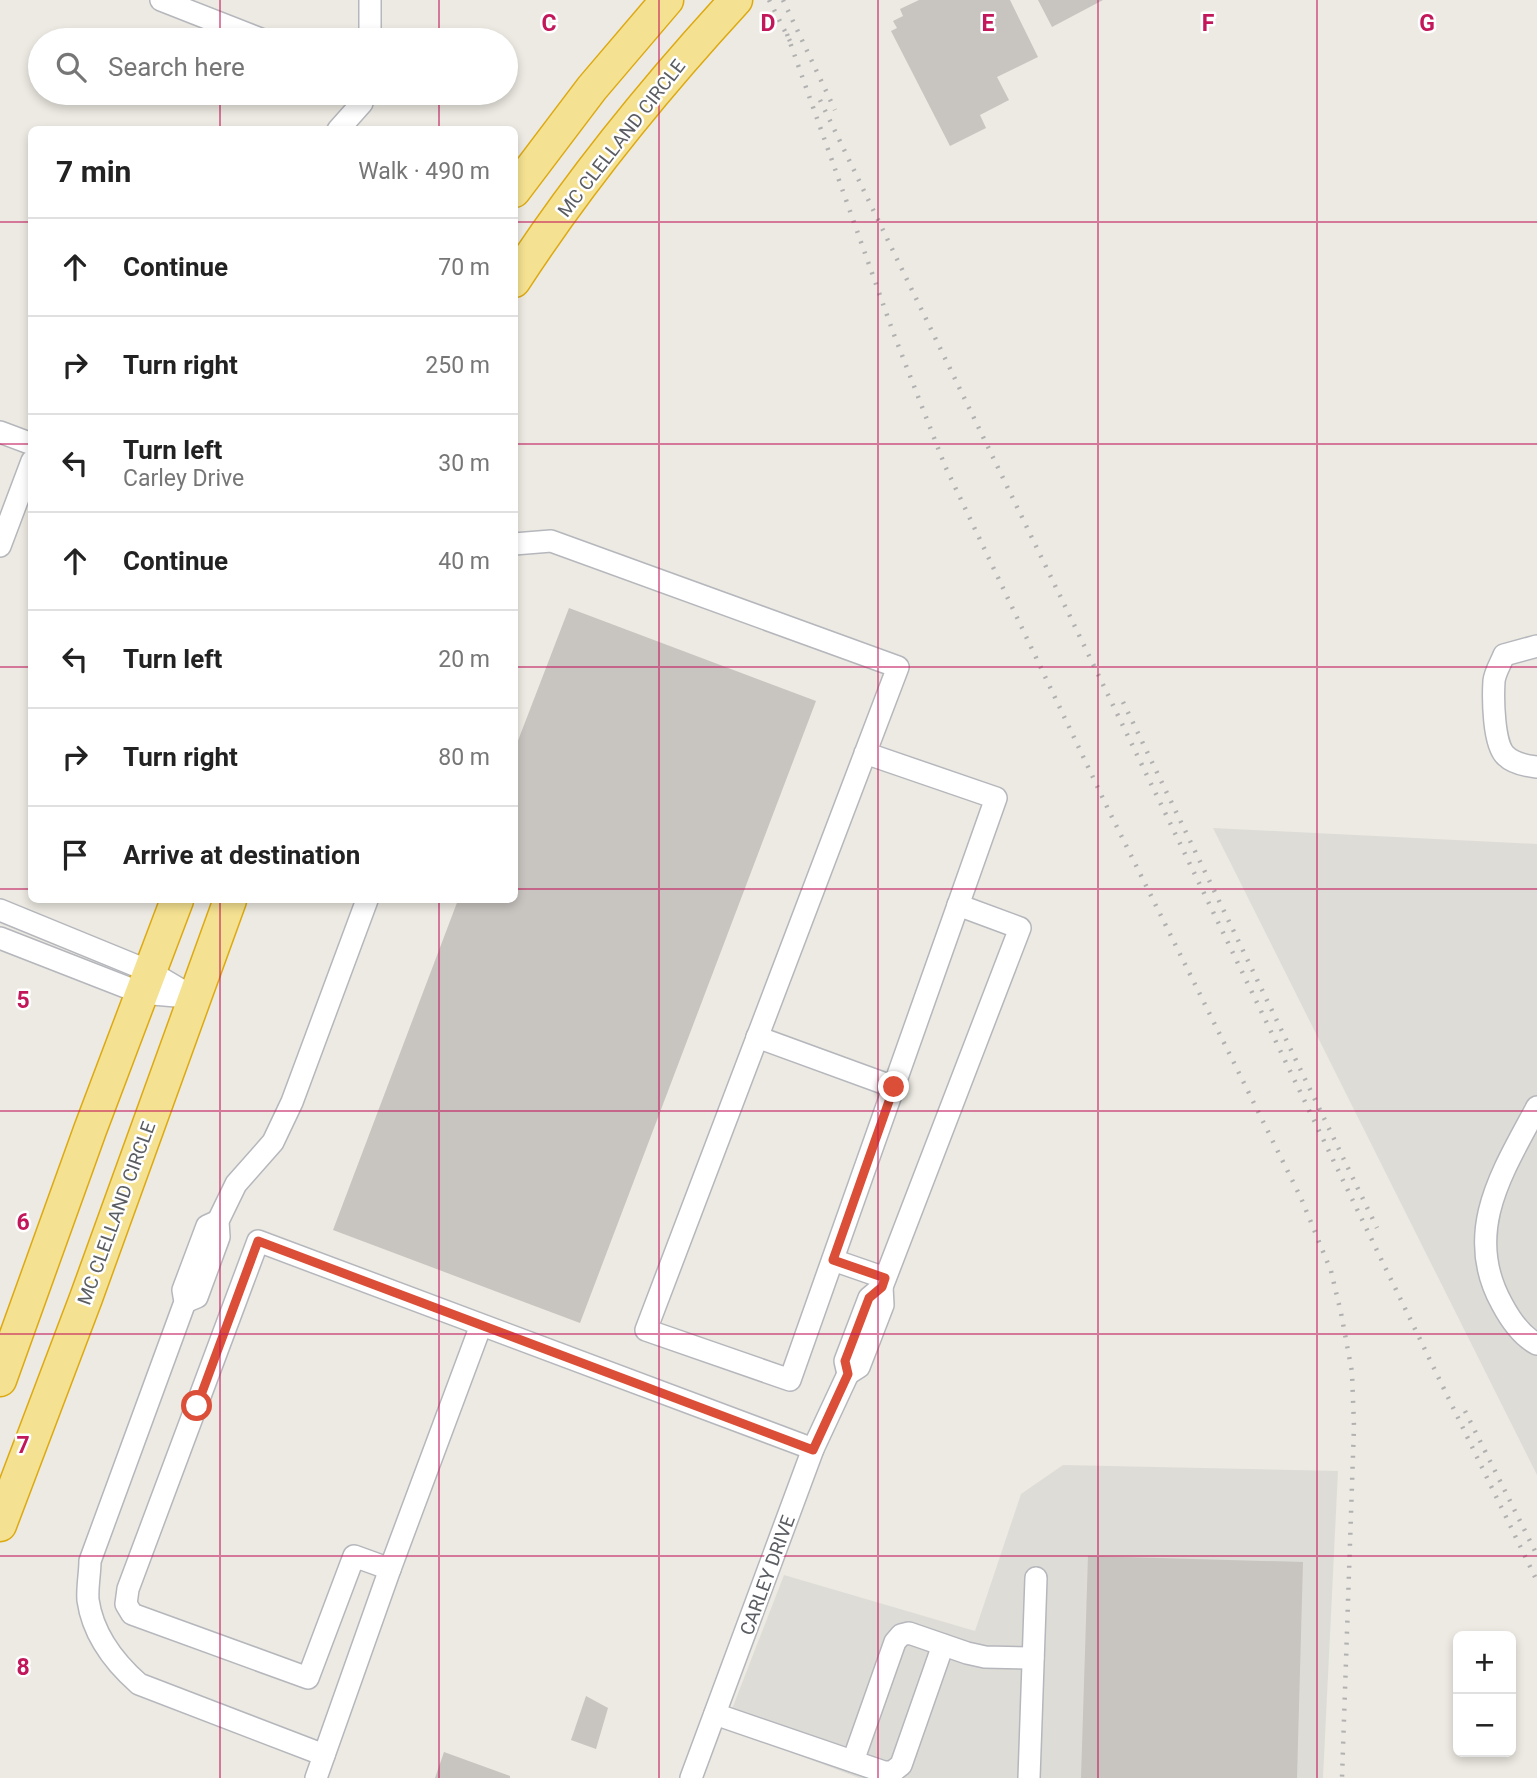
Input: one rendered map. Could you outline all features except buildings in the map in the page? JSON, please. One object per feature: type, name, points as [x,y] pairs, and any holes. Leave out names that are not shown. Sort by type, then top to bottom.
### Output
[{"type":"highway","points":[[518,186],[592,88],[667,0]]},
{"type":"highway","name":"MC CLELLAND CIRCLE","points":[[518,275],[617,139],[736,0]]},
{"type":"highway","points":[[0,1380],[176,903]]},
{"type":"highway","name":"MC CLELLAND CIRCLE","points":[[0,1525],[86,1298],[229,903]]},
{"type":"street","points":[[161,0],[232,28]]},
{"type":"street","points":[[370,0],[370,28]]},
{"type":"street","points":[[341,126],[358,105]]},
{"type":"street","points":[[0,432],[28,442]]},
{"type":"street","points":[[0,546],[28,472]]},
{"type":"street","points":[[518,544],[551,541],[898,667],[865,753],[646,1329],[790,1380],[996,798],[865,753]]},
{"type":"street","points":[[1537,646],[1504,655],[1494,678],[1498,741],[1505,756],[1537,767]]},
{"type":"street","points":[[324,1755],[139,1684],[118,1666],[100,1638],[88,1600],[90,1561],[185,1302],[197,1297],[219,1237],[218,1220],[236,1184],[273,1142],[292,1102],[366,903]]},
{"type":"street","name":"CARLEY DRIVE","points":[[691,1778],[813,1450],[848,1374],[859,1367],[883,1305],[884,1282],[1020,928],[958,905]]},
{"type":"street","points":[[0,910],[145,982]]},
{"type":"street","points":[[0,938],[193,997]]},
{"type":"street","points":[[757,1037],[894,1087]]},
{"type":"street","points":[[1537,1107],[1500,1178],[1488,1210],[1485,1241],[1488,1269],[1495,1292],[1511,1320],[1537,1344]]},
{"type":"street","points":[[390,1569],[354,1556],[308,1678],[132,1614],[126,1604],[132,1579],[258,1241],[813,1450]]},
{"type":"street","points":[[833,1260],[884,1282]]},
{"type":"street","points":[[316,1778],[481,1325]]},
{"type":"street","points":[[1029,1778],[1036,1578]]},
{"type":"street","points":[[853,1761],[895,1642],[901,1635],[909,1633],[985,1657],[1033,1658]]},
{"type":"street","points":[[715,1714],[884,1772],[892,1772],[901,1765],[943,1645]]},
{"type":"shaded area","points":[[1213,828],[1537,844],[1537,1475]]},
{"type":"shaded area","points":[[1063,1465],[1338,1471],[1323,1778],[859,1778],[725,1727],[784,1575],[975,1631],[1021,1494]]},
{"type":"railway","points":[[769,0],[790,41]]},
{"type":"railway","points":[[783,0],[835,110]]},
{"type":"railway","points":[[787,34],[893,332],[945,466],[1108,809],[1301,1198],[1331,1271],[1352,1372],[1354,1426],[1342,1778]]},
{"type":"railway","points":[[820,100],[1537,1581]]},
{"type":"railway","points":[[1123,702],[1377,1228]]},
{"type":"railway","points":[[1465,1411],[1537,1555]]},
{"type":"route","points":[[197,1406],[258,1241],[813,1450],[848,1374],[845,1361],[869,1298],[882,1287],[885,1278],[833,1260],[894,1087]]}]
